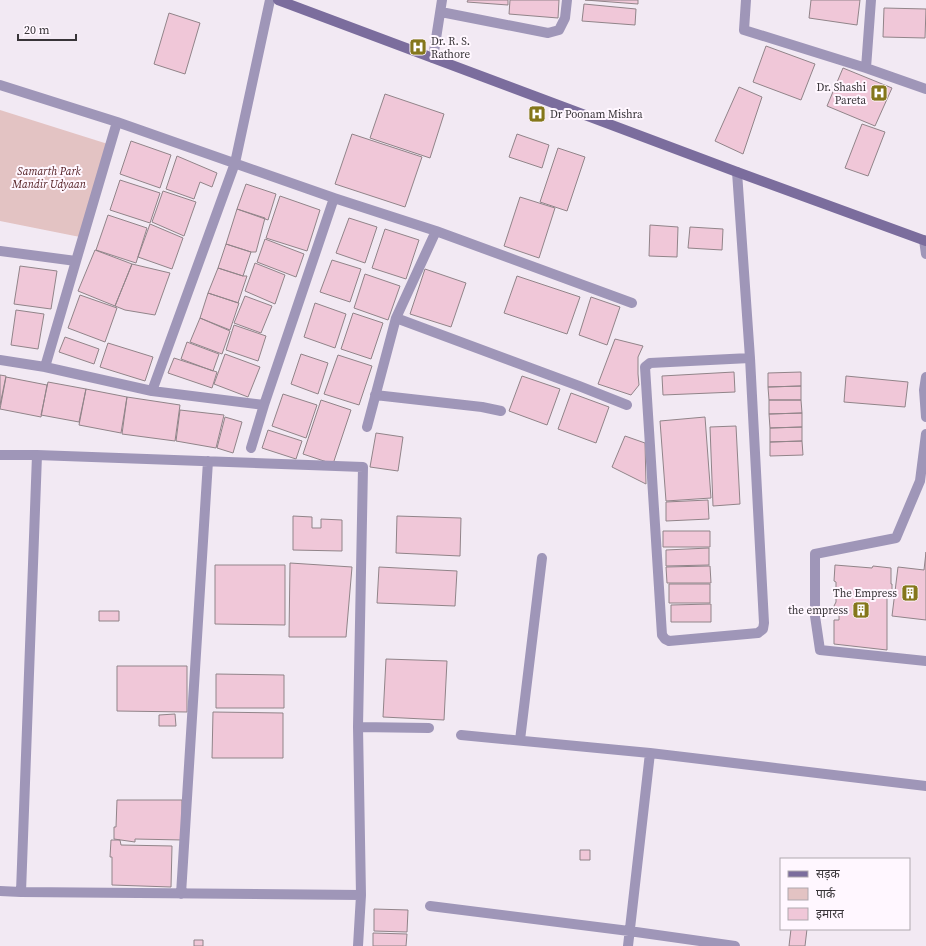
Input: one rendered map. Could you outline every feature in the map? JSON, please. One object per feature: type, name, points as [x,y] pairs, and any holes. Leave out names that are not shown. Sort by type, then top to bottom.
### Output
[{"type":"street","points":[[152,391],[235,164],[270,0]]},
{"type":"street","points":[[278,0],[737,172],[925,240],[926,254]]},
{"type":"street","points":[[433,58],[442,0]]},
{"type":"street","points":[[441,12],[548,33],[560,30],[565,18],[567,0]]},
{"type":"street","points":[[746,0],[744,30],[866,68],[926,89]]},
{"type":"street","points":[[866,68],[871,0]]},
{"type":"street","points":[[0,85],[117,122],[334,198],[436,231],[632,303]]},
{"type":"street","points":[[45,368],[117,122]]},
{"type":"street","points":[[737,172],[750,358],[764,623],[763,629],[758,632],[669,641],[662,635],[645,367],[650,363],[750,358]]},
{"type":"street","points":[[251,448],[264,405],[334,198]]},
{"type":"street","points":[[367,427],[396,318],[436,231]]},
{"type":"street","points":[[0,251],[76,262]]},
{"type":"street","points":[[396,318],[627,405]]},
{"type":"street","points":[[0,360],[152,391],[264,405]]},
{"type":"street","points":[[926,377],[924,390],[926,418]]},
{"type":"street","points":[[375,395],[482,407],[501,411]]},
{"type":"street","points":[[926,434],[920,481],[896,538],[815,554],[815,616],[820,650],[926,661]]},
{"type":"street","points":[[0,455],[37,455],[363,467],[358,727],[361,895],[358,946]]},
{"type":"street","points":[[21,892],[37,455]]},
{"type":"street","points":[[181,894],[208,461]]},
{"type":"street","points":[[520,740],[542,558]]},
{"type":"street","points":[[358,727],[429,728]]},
{"type":"street","points":[[461,735],[650,753],[926,786]]},
{"type":"street","points":[[628,946],[650,753]]},
{"type":"street","points":[[0,891],[361,895]]},
{"type":"street","points":[[430,906],[630,931],[735,946]]},
{"type":"green space","name":"Samarth Park Mandir Udyaan","points":[[0,110],[111,145],[80,237],[0,221]]},
{"type":"building","points":[[468,0],[508,0],[508,5],[467,2]]},
{"type":"building","points":[[510,0],[559,0],[558,18],[509,14]]},
{"type":"building","points":[[585,0],[638,0],[638,4]]},
{"type":"building","points":[[811,0],[860,0],[857,25],[809,18]]},
{"type":"building","points":[[584,4],[636,9],[635,25],[582,21]]},
{"type":"building","points":[[884,8],[926,9],[925,38],[883,37]]},
{"type":"building","points":[[169,13],[200,23],[185,74],[154,64]]},
{"type":"building","points":[[766,46],[815,64],[801,100],[753,82]]},
{"type":"building","points":[[843,68],[892,88],[875,126],[827,106]]},
{"type":"building","points":[[739,87],[762,97],[743,154],[715,141]]},
{"type":"building","points":[[385,94],[444,114],[430,158],[370,138]]},
{"type":"building","points":[[862,124],[885,132],[868,176],[845,168]]},
{"type":"building","points":[[352,134],[422,157],[405,207],[335,184]]},
{"type":"building","points":[[517,134],[549,145],[542,168],[509,157]]},
{"type":"building","points":[[131,141],[171,155],[160,188],[120,174]]},
{"type":"building","points":[[558,148],[585,157],[567,211],[540,202]]},
{"type":"building","points":[[177,156],[217,173],[212,187],[200,182],[194,199],[166,189]]},
{"type":"building","points":[[120,180],[160,193],[150,223],[110,210]]},
{"type":"building","points":[[246,184],[276,194],[268,220],[237,209]]},
{"type":"building","points":[[163,191],[196,202],[184,236],[152,222]]},
{"type":"building","points":[[280,196],[320,210],[307,251],[266,238]]},
{"type":"building","points":[[520,197],[555,208],[539,258],[504,246]]},
{"type":"building","points":[[237,209],[265,218],[256,252],[251,252],[226,244]]},
{"type":"building","points":[[108,215],[147,228],[136,263],[96,250]]},
{"type":"building","points":[[349,218],[377,227],[365,263],[336,253]]},
{"type":"building","points":[[150,224],[183,238],[172,269],[138,257]]},
{"type":"building","points":[[650,225],[678,227],[677,257],[649,256]]},
{"type":"building","points":[[690,227],[723,229],[722,250],[688,248]]},
{"type":"building","points":[[385,229],[419,240],[406,279],[372,268]]},
{"type":"building","points":[[265,239],[304,254],[296,277],[257,262]]},
{"type":"building","points":[[226,244],[251,252],[243,276],[218,268]]},
{"type":"building","points":[[95,250],[132,264],[115,306],[78,291]]},
{"type":"building","points":[[332,260],[361,269],[350,302],[320,292]]},
{"type":"building","points":[[255,263],[285,275],[275,304],[245,291]]},
{"type":"building","points":[[132,264],[170,273],[155,315],[125,310],[115,306]]},
{"type":"building","points":[[20,266],[57,271],[51,309],[14,304]]},
{"type":"building","points":[[218,268],[247,276],[238,303],[208,293]]},
{"type":"building","points":[[425,269],[466,283],[451,327],[410,314]]},
{"type":"building","points":[[365,274],[400,286],[388,320],[354,308]]},
{"type":"building","points":[[517,276],[580,297],[567,334],[504,313]]},
{"type":"building","points":[[208,293],[239,303],[230,330],[200,318]]},
{"type":"building","points":[[80,295],[117,308],[105,342],[68,328]]},
{"type":"building","points":[[245,296],[272,306],[261,333],[234,323]]},
{"type":"building","points":[[591,297],[620,307],[607,345],[579,335]]},
{"type":"building","points":[[315,303],[346,314],[335,348],[304,337]]},
{"type":"building","points":[[16,310],[44,314],[38,349],[11,345]]},
{"type":"building","points":[[353,313],[383,323],[371,359],[341,349]]},
{"type":"building","points":[[200,318],[230,331],[222,354],[190,342]]},
{"type":"building","points":[[234,325],[266,336],[258,361],[226,350]]},
{"type":"building","points":[[65,337],[99,349],[94,364],[59,352]]},
{"type":"building","points":[[615,339],[643,346],[638,357],[639,385],[631,395],[598,384]]},
{"type":"building","points":[[187,342],[219,354],[213,371],[181,359]]},
{"type":"building","points":[[108,343],[153,357],[145,381],[100,367]]},
{"type":"building","points":[[225,354],[260,367],[248,397],[214,384]]},
{"type":"building","points":[[301,354],[328,363],[318,394],[291,384]]},
{"type":"building","points":[[338,355],[372,366],[359,405],[324,394]]},
{"type":"building","points":[[174,358],[217,372],[212,388],[168,373]]},
{"type":"building","points":[[734,372],[735,392],[663,395],[662,376]]},
{"type":"building","points":[[801,372],[801,386],[768,387],[768,373]]},
{"type":"building","points":[[0,375],[6,376],[0,405]]},
{"type":"building","points":[[522,376],[560,389],[547,425],[509,411]]},
{"type":"building","points":[[846,376],[908,382],[905,407],[844,402]]},
{"type":"building","points":[[6,377],[47,385],[41,417],[0,409]]},
{"type":"building","points":[[48,382],[86,389],[79,422],[41,415]]},
{"type":"building","points":[[801,386],[801,400],[769,400],[768,387]]},
{"type":"building","points":[[86,389],[127,397],[121,433],[79,425]]},
{"type":"building","points":[[571,393],[609,407],[596,443],[558,429]]},
{"type":"building","points":[[283,394],[317,405],[306,438],[272,426]]},
{"type":"building","points":[[127,397],[180,405],[175,441],[122,434]]},
{"type":"building","points":[[321,400],[351,410],[333,464],[303,454]]},
{"type":"building","points":[[769,400],[801,400],[802,413],[769,414]]},
{"type":"building","points":[[180,410],[224,415],[216,448],[176,441]]},
{"type":"building","points":[[802,413],[802,427],[770,428],[769,414]]},
{"type":"building","points":[[225,417],[242,422],[233,453],[217,448]]},
{"type":"building","points":[[705,417],[711,498],[666,501],[660,421]]},
{"type":"building","points":[[736,426],[740,504],[713,506],[710,427]]},
{"type":"building","points":[[802,427],[802,441],[770,442],[770,428]]},
{"type":"building","points":[[268,430],[302,441],[296,459],[262,448]]},
{"type":"building","points":[[376,433],[403,437],[398,471],[370,467]]},
{"type":"building","points":[[625,436],[645,443],[646,484],[612,467]]},
{"type":"building","points":[[802,441],[803,455],[770,456],[770,442]]},
{"type":"building","points":[[708,500],[709,519],[666,521],[666,502]]},
{"type":"building","points":[[293,516],[312,517],[312,528],[321,528],[321,519],[342,520],[342,551],[293,550]]},
{"type":"building","points":[[397,516],[461,518],[460,556],[396,553]]},
{"type":"building","points":[[663,531],[710,531],[710,547],[663,547]]},
{"type":"building","points":[[709,548],[709,565],[666,566],[666,550]]},
{"type":"building","name":"The Empress","points":[[926,552],[926,620],[892,616],[898,567],[924,570]]},
{"type":"building","points":[[290,563],[352,567],[346,637],[289,637]]},
{"type":"building","points":[[215,565],[285,565],[285,625],[215,624]]},
{"type":"building","name":"the empress","points":[[835,565],[891,568],[892,592],[887,592],[887,650],[834,644],[834,620],[839,620],[839,615],[834,614],[834,606],[836,602],[836,582],[834,581]]},
{"type":"building","points":[[710,566],[711,583],[667,583],[666,567]]},
{"type":"building","points":[[379,567],[457,571],[455,606],[377,603]]},
{"type":"building","points":[[669,584],[710,584],[710,603],[669,603]]},
{"type":"building","points":[[711,604],[711,622],[671,622],[671,605]]},
{"type":"building","points":[[99,611],[119,611],[119,621],[99,621]]},
{"type":"building","points":[[386,659],[447,661],[444,720],[383,717]]},
{"type":"building","points":[[117,666],[187,666],[187,712],[117,711]]},
{"type":"building","points":[[216,674],[284,675],[284,708],[216,708]]},
{"type":"building","points":[[213,712],[283,713],[283,758],[212,758]]},
{"type":"building","points":[[175,714],[176,726],[159,726],[159,715]]},
{"type":"building","points":[[117,800],[182,800],[182,840],[135,839],[135,842],[114,839]]},
{"type":"building","points":[[111,840],[120,840],[121,845],[172,846],[171,887],[112,885],[112,857],[110,857]]},
{"type":"building","points":[[580,850],[590,850],[590,860],[580,860]]},
{"type":"building","points":[[374,909],[408,910],[407,932],[374,931]]},
{"type":"building","points":[[791,930],[807,930],[805,946],[789,946]]},
{"type":"building","points":[[373,933],[407,934],[406,946],[373,946]]},
{"type":"building","points":[[194,940],[203,940],[203,946],[194,946]]},
{"type":"place","name":"Dr. R. S. Rathore","points":[[418,47]]},
{"type":"place","name":"Dr. Shashi Pareta","points":[[879,93]]},
{"type":"place","name":"Dr Poonam Mishra","points":[[537,114]]},
{"type":"place","name":"The Empress","points":[[910,593]]},
{"type":"place","name":"the empress","points":[[861,610]]}]
